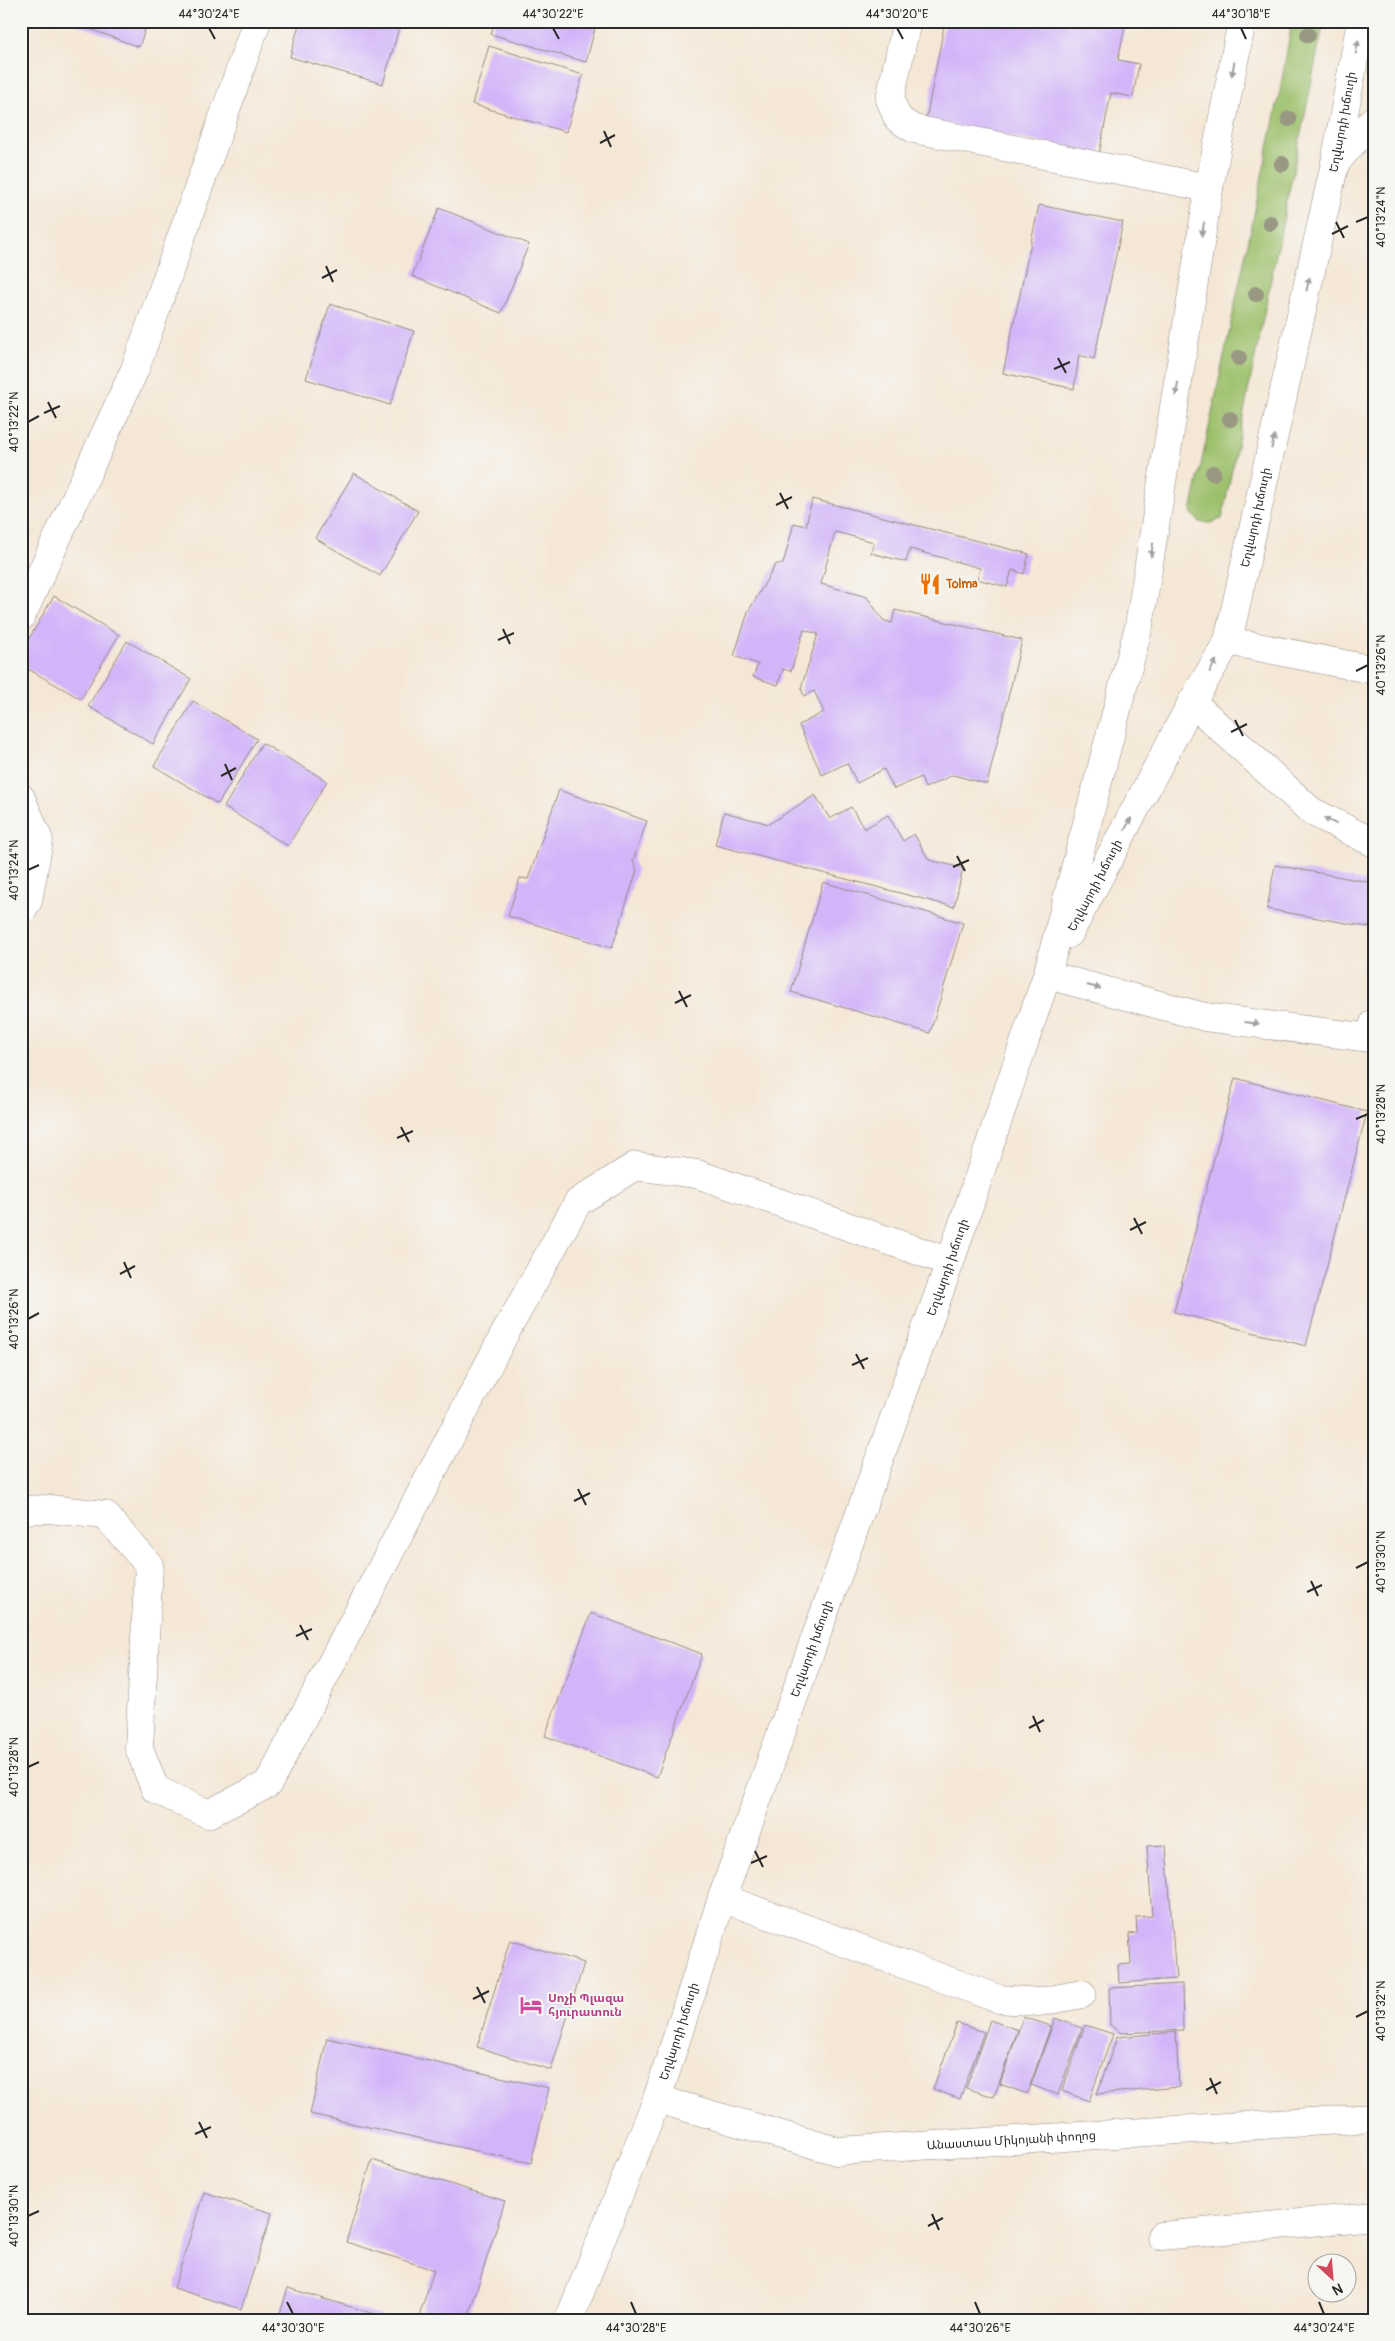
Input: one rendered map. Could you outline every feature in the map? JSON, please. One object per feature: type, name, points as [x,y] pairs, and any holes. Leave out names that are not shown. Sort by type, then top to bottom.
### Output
[{"type":"main road","points":[[21,617],[135,369],[257,21]]},
{"type":"main road","points":[[907,21],[890,99],[898,119],[914,129],[1209,188]]},
{"type":"main road","name":"Եղվարդի խճուղի","points":[[569,2320],[657,2099],[722,1898],[950,1262],[1047,975],[1139,626],[1209,188],[1242,21]]},
{"type":"main road","name":"Եղվարդի խճուղի","points":[[1047,975],[1192,702],[1228,640],[1335,164],[1361,21]]},
{"type":"main road","points":[[1335,164],[1374,119]]},
{"type":"main road","points":[[1228,640],[1374,670]]},
{"type":"main road","points":[[1192,702],[1311,811],[1374,843]]},
{"type":"main road","points":[[21,798],[40,840],[28,901],[21,912]]},
{"type":"main road","points":[[1047,975],[1205,1017],[1370,1038],[1374,1023]]},
{"type":"main road","points":[[21,1510],[49,1509],[105,1515],[149,1565],[139,1748],[155,1789],[208,1814],[268,1784],[504,1334],[578,1202],[635,1166],[697,1174],[950,1262]]},
{"type":"main road","points":[[722,1898],[999,1999],[1039,2002],[1082,1994]]},
{"type":"main road","name":"Անաստաս Միկոյանի փողոց","points":[[657,2099],[837,2151],[1374,2118]]},
{"type":"main road","points":[[1161,2236],[1374,2216]]},
{"type":"green space","points":[[1292,21],[1324,21],[1222,519],[1210,523],[1199,522],[1191,512],[1280,91]]},
{"type":"building","points":[[68,21],[148,21],[139,47]]},
{"type":"building","points":[[300,21],[401,21],[383,84],[290,57]]},
{"type":"building","points":[[495,21],[597,21],[586,62],[491,34]]},
{"type":"building","points":[[945,21],[1126,21],[1118,60],[1139,64],[1133,97],[1111,93],[1099,154],[926,120]]},
{"type":"building","points":[[489,46],[583,75],[566,132],[472,104]]},
{"type":"building","points":[[1039,205],[1123,222],[1094,359],[1079,355],[1074,389],[1003,373]]},
{"type":"building","points":[[439,208],[529,244],[501,313],[412,276]]},
{"type":"building","points":[[330,304],[414,331],[390,405],[306,379]]},
{"type":"building","points":[[354,473],[418,511],[380,576],[315,538]]},
{"type":"building","points":[[812,499],[1029,554],[1024,574],[1012,570],[1007,587],[977,579],[980,568],[910,549],[906,562],[871,553],[874,542],[835,532],[821,584],[867,597],[883,620],[892,623],[895,610],[1022,640],[987,784],[953,775],[925,788],[921,777],[894,789],[884,769],[857,783],[847,763],[822,775],[799,725],[824,712],[814,691],[804,696],[801,688],[818,634],[804,630],[791,671],[783,669],[778,685],[753,677],[758,664],[734,656],[748,612],[776,564],[783,564],[794,523],[806,526]]},
{"type":"building","points":[[54,596],[119,635],[81,699],[21,665],[21,652]]},
{"type":"building","points":[[127,641],[191,679],[153,744],[88,706]]},
{"type":"building","points":[[193,701],[257,739],[218,804],[154,766]]},
{"type":"building","points":[[262,743],[327,781],[288,846],[224,807]]},
{"type":"building","points":[[559,790],[647,821],[633,861],[637,870],[612,948],[508,916],[520,878],[528,879]]},
{"type":"building","points":[[815,795],[830,819],[851,807],[864,829],[888,815],[903,841],[914,834],[929,860],[963,868],[954,907],[715,845],[724,812],[769,824]]},
{"type":"building","points":[[1275,865],[1374,883],[1374,928],[1267,909]]},
{"type":"building","points":[[823,882],[963,923],[930,1033],[791,992]]},
{"type":"building","points":[[1235,1078],[1367,1112],[1306,1346],[1174,1312]]},
{"type":"building","points":[[591,1613],[702,1654],[657,1777],[545,1736]]},
{"type":"building","points":[[1166,1845],[1176,1979],[1119,1983],[1118,1965],[1131,1964],[1129,1934],[1137,1933],[1136,1917],[1152,1916],[1147,1846]]},
{"type":"building","name":"Սոչի Պլազա հյուրատուն","points":[[510,1940],[584,1963],[551,2070],[477,2047]]},
{"type":"building","points":[[1182,1984],[1183,2030],[1121,2033],[1110,2025],[1109,1988]]},
{"type":"building","points":[[1023,2017],[1051,2026],[1027,2094],[1000,2084]]},
{"type":"building","points":[[1055,2018],[1082,2028],[1058,2095],[1031,2085]]},
{"type":"building","points":[[990,2020],[1018,2030],[994,2097],[966,2088]]},
{"type":"building","points":[[957,2023],[984,2032],[960,2099],[933,2089]]},
{"type":"building","points":[[1085,2025],[1113,2034],[1089,2101],[1062,2091]]},
{"type":"building","points":[[1176,2032],[1179,2087],[1097,2094],[1117,2037]]},
{"type":"building","points":[[327,2038],[549,2088],[531,2163],[310,2114]]},
{"type":"building","points":[[372,2160],[505,2201],[467,2320],[418,2320],[434,2270],[346,2242]]},
{"type":"building","points":[[204,2192],[272,2213],[241,2309],[174,2288]]},
{"type":"building","points":[[288,2288],[391,2319],[391,2320],[278,2320]]},
{"type":"place","name":"Tolma","points":[[930,584]]},
{"type":"place","name":"Սոչի Պլազա հյուրատուն","points":[[531,2005]]}]
